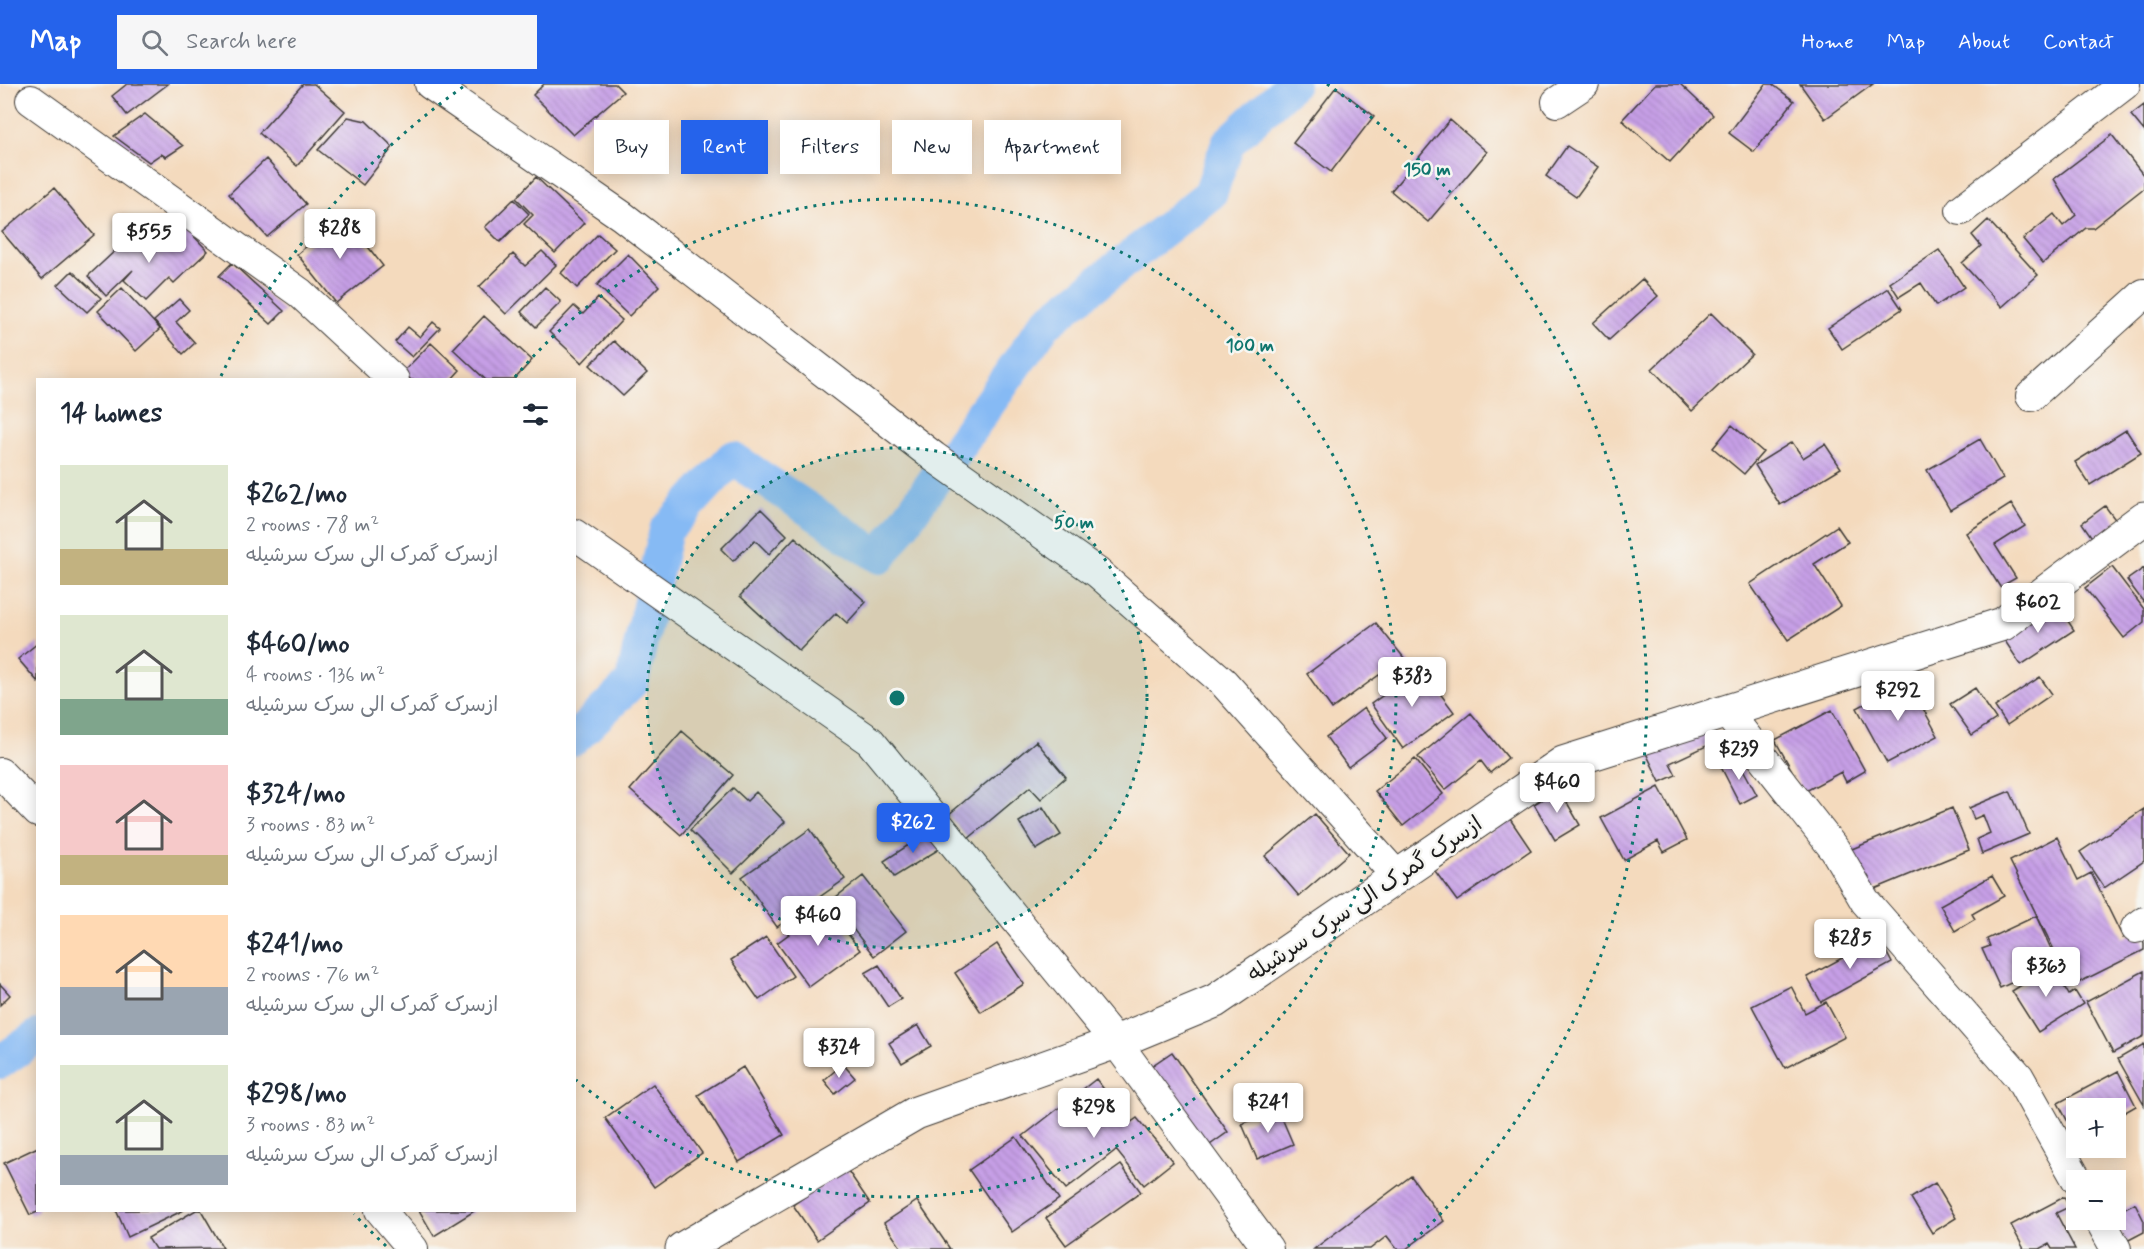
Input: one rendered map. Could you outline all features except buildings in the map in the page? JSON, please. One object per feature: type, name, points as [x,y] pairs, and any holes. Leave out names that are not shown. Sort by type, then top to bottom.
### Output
[{"type":"street","points":[[430,84],[622,216],[943,464],[1098,573],[1223,682],[1396,875]]},
{"type":"street","points":[[1557,102],[1584,84]]},
{"type":"street","points":[[1961,210],[2125,84]]},
{"type":"street","points":[[31,100],[300,293],[392,378]]},
{"type":"street","points":[[2031,396],[2144,294]]},
{"type":"street","name":"ازسرک گمرک الی سرک سرشیله","points":[[682,1249],[916,1113],[1116,1042],[1215,1001],[1396,875],[1563,763],[2003,624],[2144,519]]},
{"type":"street","points":[[576,535],[870,741],[1116,1042],[1268,1249]]},
{"type":"street","points":[[1726,711],[1834,850],[1865,901],[2019,1077],[2072,1170]]},
{"type":"street","points":[[0,773],[36,810]]},
{"type":"street","points":[[382,1212],[413,1249]]},
{"type":"street","points":[[2106,1230],[2116,1249]]},
{"type":"waterway","points":[[576,737],[632,682],[666,530],[732,458],[880,557],[1045,324],[1210,194],[1228,143],[1292,84]]},
{"type":"waterway","points":[[0,1062],[36,1037]]}]
